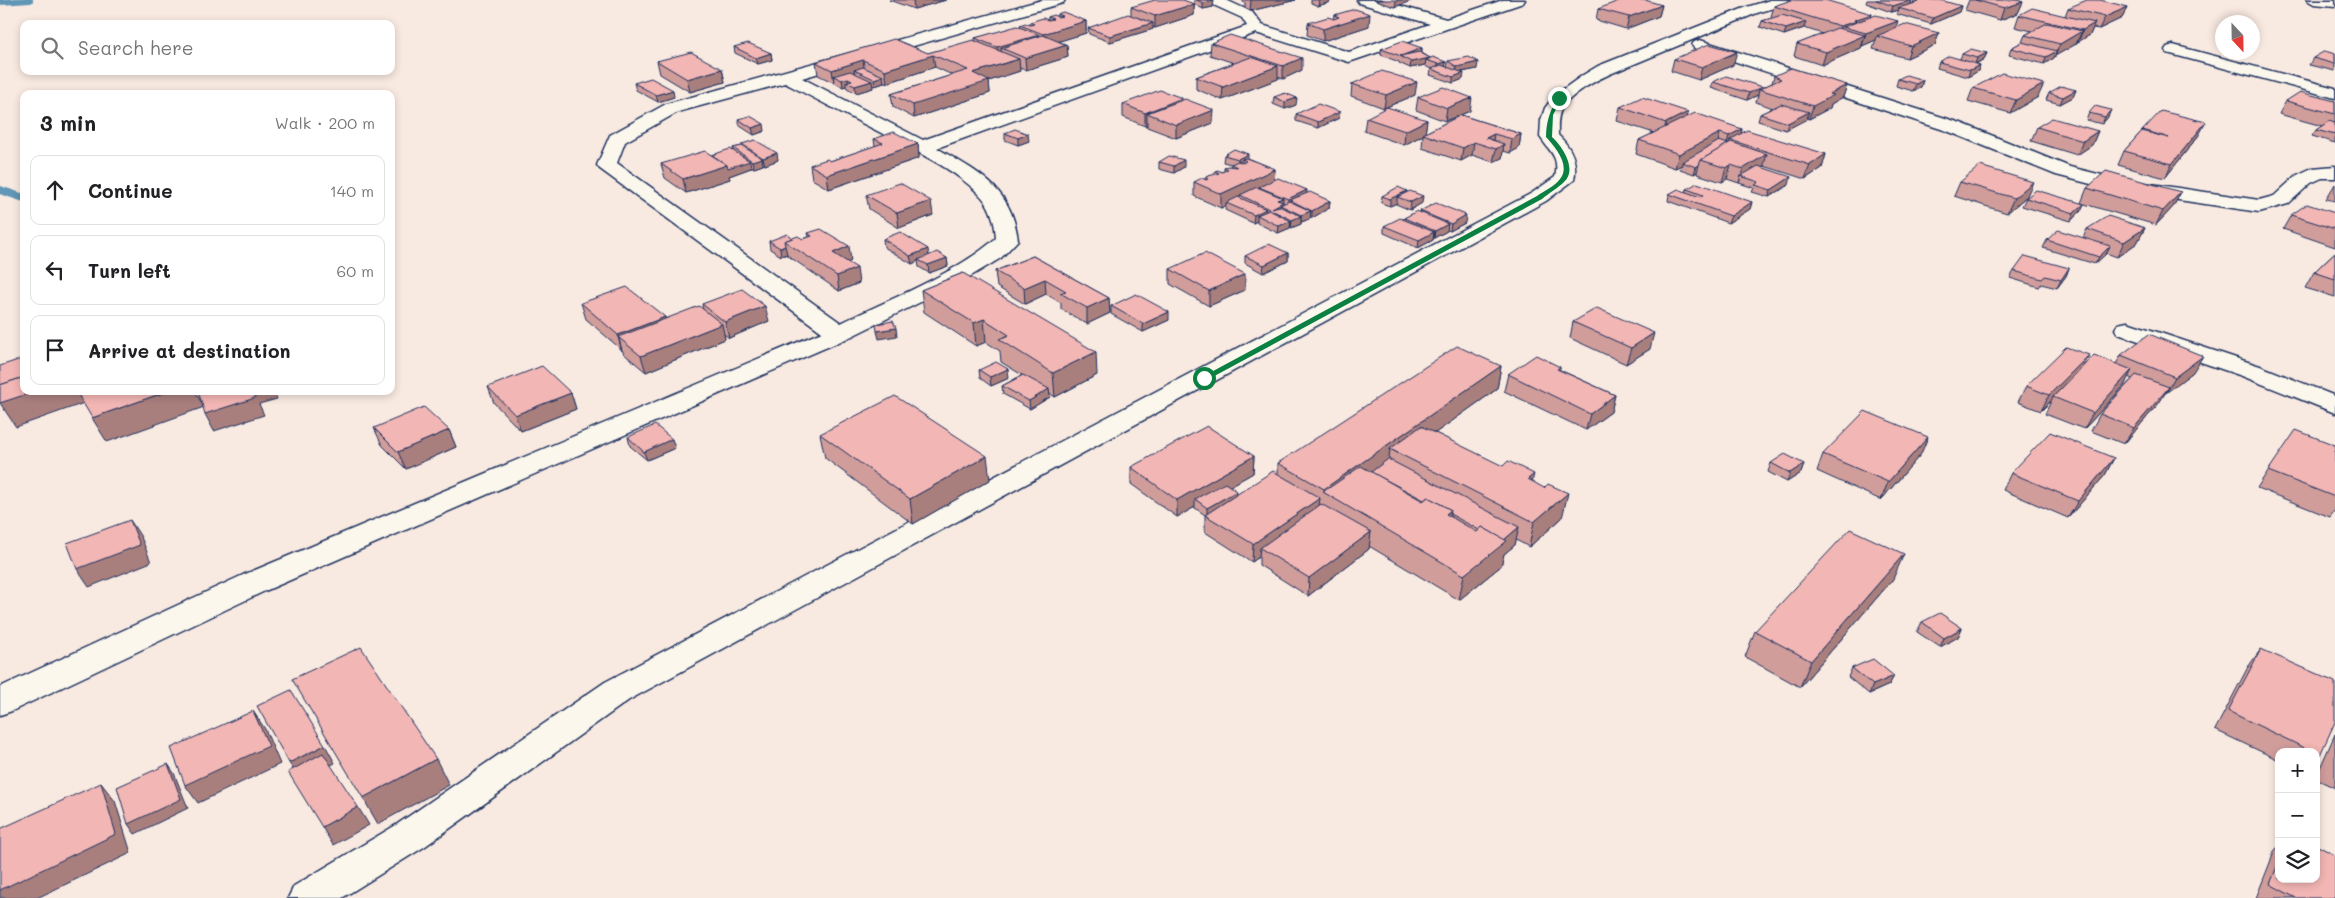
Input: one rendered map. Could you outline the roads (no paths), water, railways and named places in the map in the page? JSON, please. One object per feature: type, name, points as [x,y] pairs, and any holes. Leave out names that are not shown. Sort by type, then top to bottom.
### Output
[{"type":"street","points":[[839,333],[607,166],[616,138],[672,108],[1058,0]]},
{"type":"street","points":[[1214,0],[1247,15],[1256,28]]},
{"type":"street","points":[[1364,0],[1446,24]]},
{"type":"street","points":[[922,147],[1256,28],[1349,57],[1518,0]]},
{"type":"street","points":[[308,898],[410,836],[617,691],[1540,198],[1564,180],[1567,167],[1559,146],[1549,137],[1551,115],[1559,98],[1589,77],[1604,70],[1682,40],[1752,10],[1786,0]]},
{"type":"street","points":[[2314,0],[2335,2]]},
{"type":"street","points":[[1682,40],[1954,127],[2063,171],[2118,185],[2259,206],[2282,200],[2304,178],[2319,172],[2335,172]]},
{"type":"street","points":[[2173,50],[2335,93]]},
{"type":"street","points":[[0,702],[254,583],[839,333],[953,277],[993,253],[1007,240],[1005,222],[987,190],[966,173],[922,147],[787,77]]},
{"type":"street","points":[[2127,329],[2251,371],[2335,405]]},
{"type":"waterway","points":[[0,2],[30,0]]},
{"type":"waterway","points":[[0,190],[20,197]]}]
